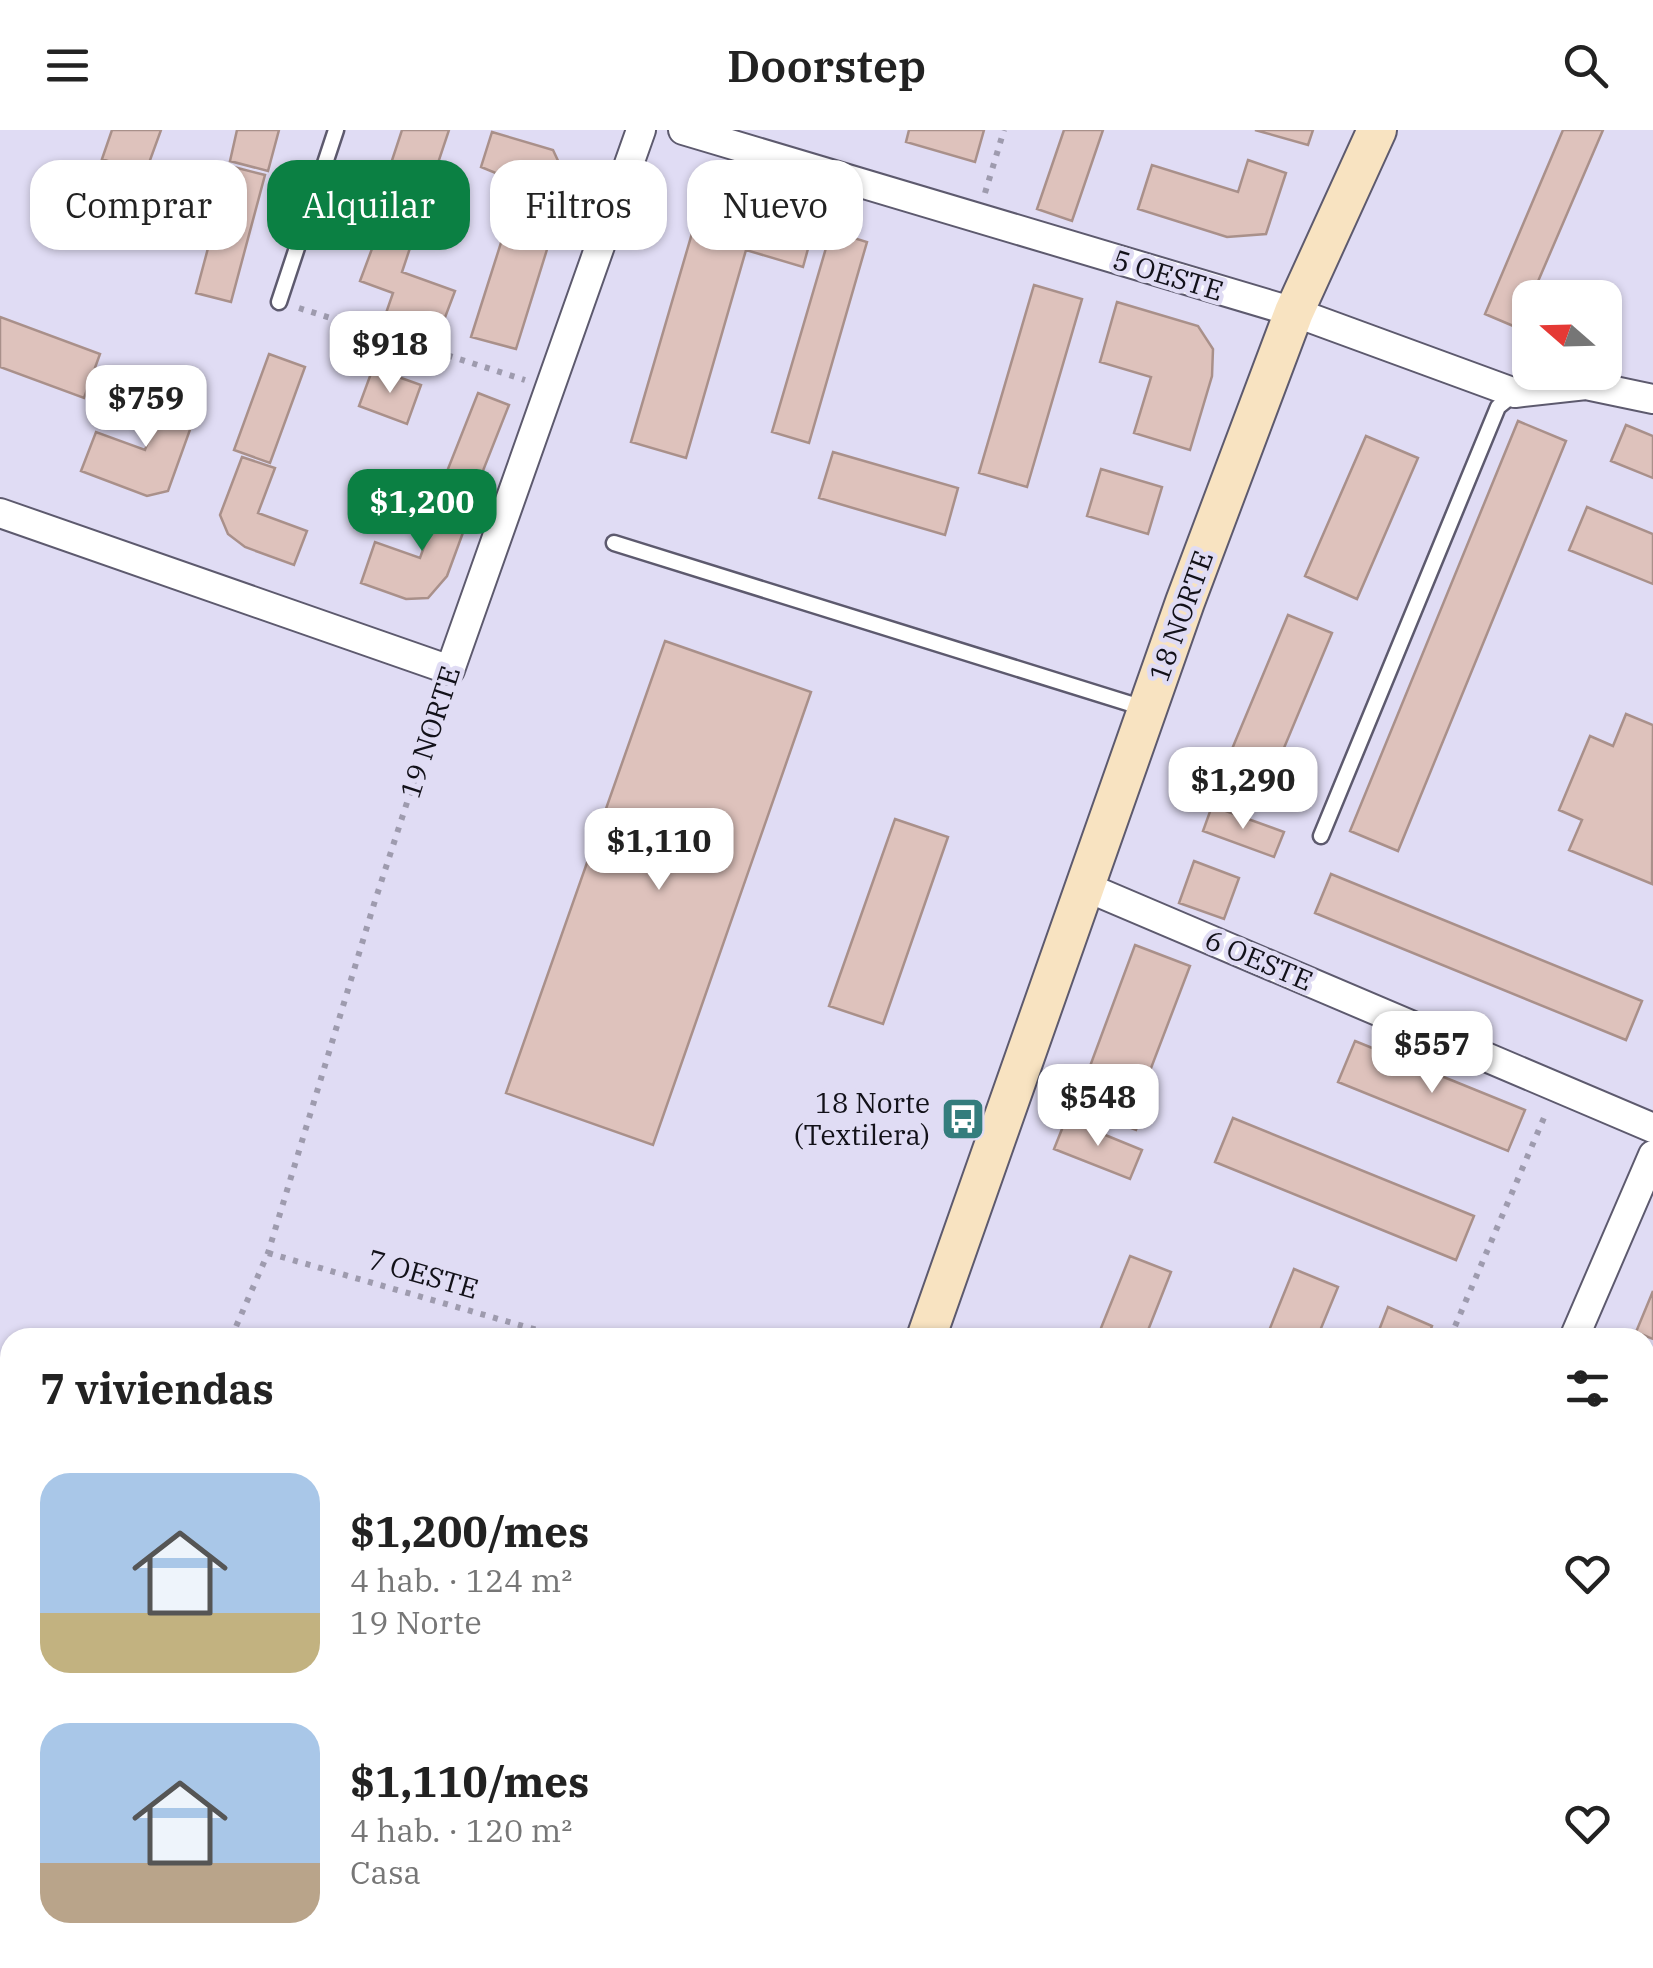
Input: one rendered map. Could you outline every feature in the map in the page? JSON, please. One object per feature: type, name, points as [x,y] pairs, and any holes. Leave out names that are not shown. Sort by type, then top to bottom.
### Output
[{"type":"main road","name":"18 NORTE","points":[[930,1328],[1148,710],[1294,312],[1376,130]]},
{"type":"street","name":"19 NORTE","points":[[450,670],[641,130]]},
{"type":"street","name":"5 OESTE","points":[[682,130],[1294,312],[1514,393],[1586,385],[1653,399]]},
{"type":"street","points":[[0,513],[450,670]]},
{"type":"street","name":"6 OESTE","points":[[1086,886],[1653,1128]]},
{"type":"street","points":[[1578,1328],[1653,1155]]},
{"type":"lane","points":[[279,302],[336,130]]},
{"type":"lane","points":[[1321,836],[1498,407],[1514,393]]},
{"type":"lane","points":[[614,543],[1148,710]]},
{"type":"path","points":[[978,218],[1004,130]]},
{"type":"path","points":[[279,302],[550,388]]},
{"type":"path","name":"19 NORTE","points":[[235,1328],[268,1253],[450,670]]},
{"type":"path","points":[[1454,1328],[1557,1088]]},
{"type":"path","name":"7 OESTE","points":[[268,1253],[531,1328]]},
{"type":"building","points":[[112,130],[161,130],[150,160],[102,159]]},
{"type":"building","points":[[237,130],[279,130],[271,160],[267,160],[267,171],[247,165],[247,160],[230,160]]},
{"type":"building","points":[[402,130],[449,130],[439,160],[392,160]]},
{"type":"building","points":[[909,130],[984,130],[975,162],[906,142]]},
{"type":"building","points":[[1064,130],[1103,130],[1072,221],[1037,209]]},
{"type":"building","points":[[1255,130],[1313,130],[1308,145]]},
{"type":"building","points":[[1563,130],[1603,130],[1539,280],[1512,280],[1512,325],[1485,314]]},
{"type":"building","points":[[492,132],[553,150],[558,160],[490,160],[490,171],[481,167]]},
{"type":"building","points":[[1248,160],[1286,173],[1266,234],[1227,237],[1138,209],[1152,165],[1238,192]]},
{"type":"building","points":[[247,170],[265,175],[247,242]]},
{"type":"building","points":[[863,241],[867,242],[809,443],[772,432],[825,250],[863,250]]},
{"type":"building","points":[[208,250],[245,250],[231,302],[196,293]]},
{"type":"building","points":[[372,250],[409,250],[402,272],[455,291],[438,336],[385,316],[393,293],[360,281]]},
{"type":"building","points":[[499,250],[547,250],[516,349],[471,337]]},
{"type":"building","points":[[687,250],[746,250],[686,458],[631,442]]},
{"type":"building","points":[[746,250],[808,250],[803,267]]},
{"type":"building","points":[[1034,285],[1082,299],[1027,487],[979,473]]},
{"type":"building","points":[[1117,302],[1198,326],[1213,349],[1212,376],[1190,450],[1134,433],[1151,377],[1100,362]]},
{"type":"building","points":[[0,317],[100,354],[84,398],[0,367]]},
{"type":"building","points":[[269,354],[305,367],[270,463],[234,450]]},
{"type":"building","points":[[373,368],[421,385],[407,424],[359,406]]},
{"type":"building","points":[[168,387],[201,399],[168,491],[147,496],[81,471],[96,432],[145,450]]},
{"type":"building","points":[[478,393],[509,405],[475,491],[444,479]]},
{"type":"building","points":[[1518,421],[1566,441],[1398,851],[1350,831]]},
{"type":"building","points":[[1626,425],[1653,436],[1653,478],[1611,461]]},
{"type":"building","points":[[1366,436],[1418,458],[1357,599],[1305,576]]},
{"type":"building","points":[[833,452],[958,488],[945,535],[819,498]]},
{"type":"building","points":[[242,457],[275,468],[258,513],[307,531],[294,565],[245,547],[228,534],[220,515]]},
{"type":"building","points":[[1101,469],[1162,487],[1148,534],[1087,516]]},
{"type":"building","points":[[445,489],[475,500],[447,576],[428,598],[406,599],[361,583],[375,542],[420,558]]},
{"type":"building","points":[[1587,507],[1653,534],[1653,584],[1569,550]]},
{"type":"building","points":[[1288,615],[1332,633],[1266,791],[1222,773]]},
{"type":"building","points":[[665,641],[811,692],[653,1145],[506,1093]]},
{"type":"building","points":[[1626,714],[1653,725],[1652,884],[1569,850],[1582,820],[1559,810],[1590,736],[1613,746]]},
{"type":"building","points":[[1212,806],[1284,832],[1274,857],[1203,831]]},
{"type":"building","points":[[895,819],[948,837],[883,1024],[829,1006]]},
{"type":"building","points":[[1194,861],[1239,878],[1224,919],[1179,903]]},
{"type":"building","points":[[1331,874],[1642,1001],[1626,1040],[1315,913]]},
{"type":"building","points":[[1135,945],[1190,966],[1140,1097],[1086,1077]]},
{"type":"building","points":[[1355,1041],[1525,1110],[1508,1151],[1338,1082]]},
{"type":"building","points":[[1081,1086],[1144,1110],[1136,1130],[1073,1106]]},
{"type":"building","points":[[1233,1118],[1474,1216],[1456,1260],[1215,1162]]},
{"type":"building","points":[[1066,1119],[1142,1150],[1130,1179],[1054,1149]]},
{"type":"building","points":[[1130,1256],[1171,1272],[1149,1328],[1101,1328]]},
{"type":"building","points":[[1294,1269],[1338,1287],[1321,1328],[1270,1328]]},
{"type":"building","points":[[1653,1291],[1653,1328],[1638,1328]]},
{"type":"building","points":[[1388,1307],[1432,1326],[1431,1328],[1380,1328]]},
{"type":"place","name":"18 Norte (Textilera)","points":[[963,1119]]}]
